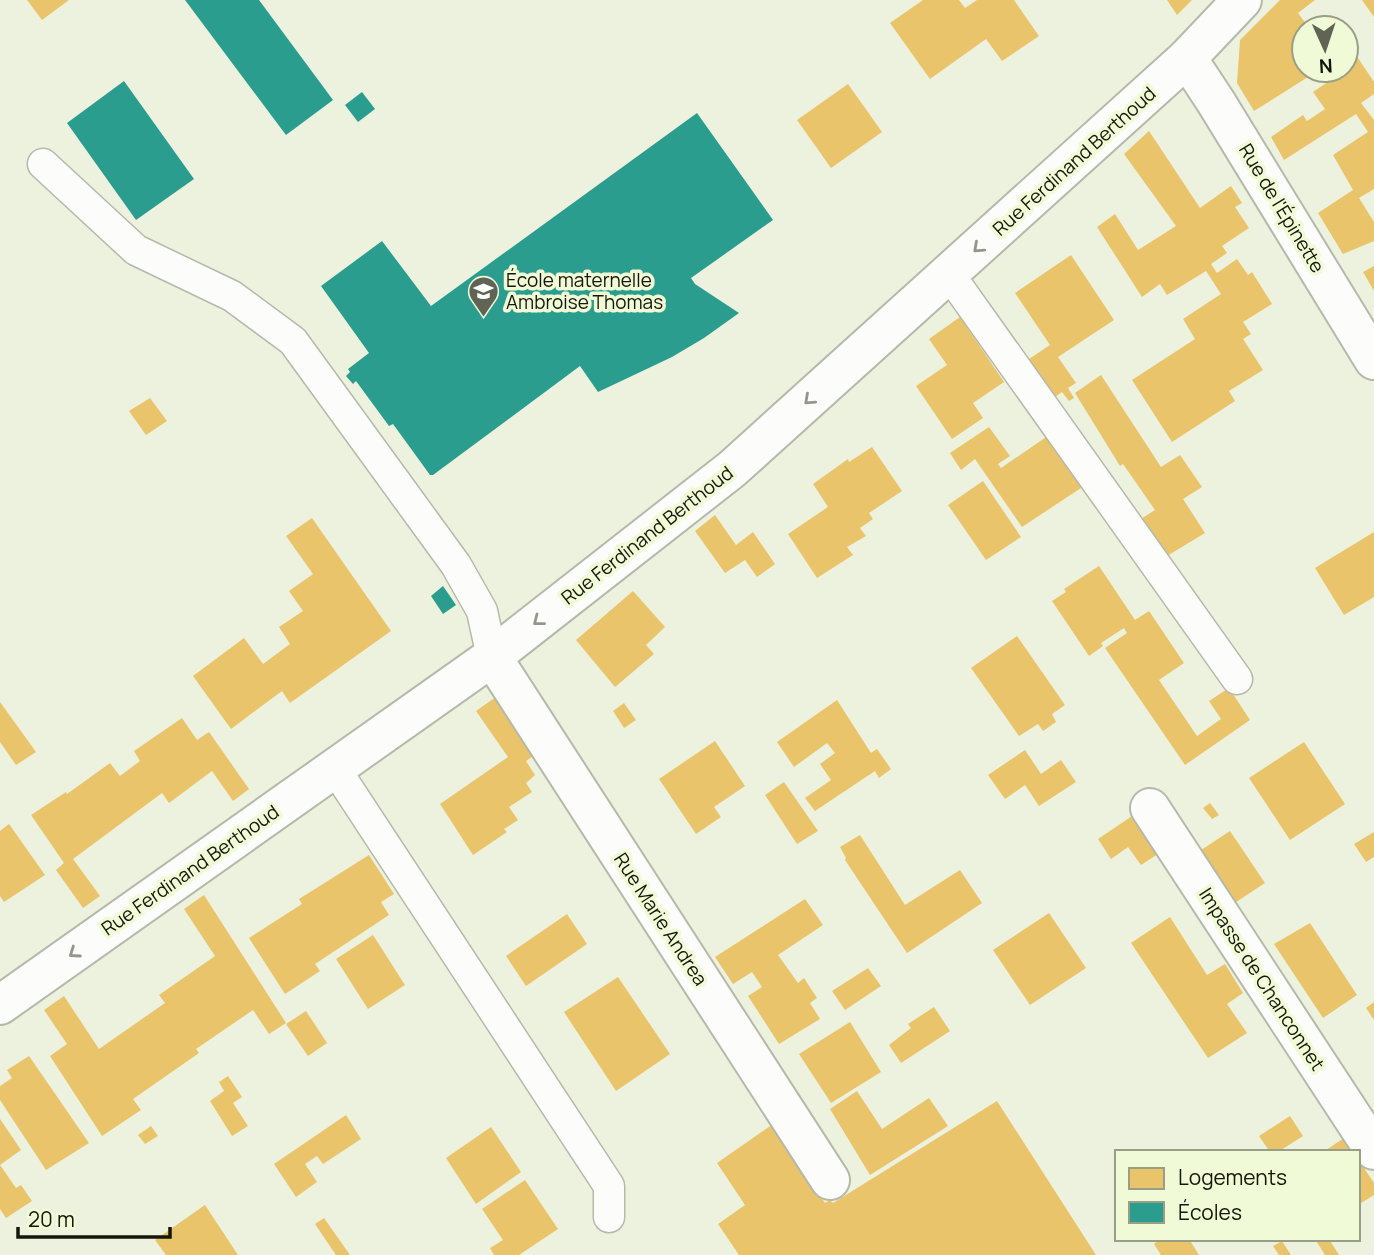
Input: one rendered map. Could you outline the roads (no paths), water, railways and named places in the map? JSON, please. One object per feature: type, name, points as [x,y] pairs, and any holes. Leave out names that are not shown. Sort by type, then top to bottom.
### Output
[{"type":"street","name":"Rue Ferdinand Berthoud","points":[[0,1005],[492,657],[732,469],[1187,58],[1242,0]]},
{"type":"street","name":"Rue de l'Épinette","points":[[1187,58],[1374,360]]},
{"type":"street","name":"Rue Marie Andrea","points":[[492,657],[830,1180]]},
{"type":"street","name":"Impasse de Chanconnet","points":[[1150,808],[1374,1150]]},
{"type":"lane","points":[[43,164],[136,250],[232,296],[293,341],[456,565],[482,611],[492,657]]},
{"type":"lane","points":[[949,274],[1237,679]]},
{"type":"lane","points":[[334,767],[609,1186],[609,1217]]},
{"type":"place","name":"École maternelle Ambroise Thomas","points":[[483,318]]}]
